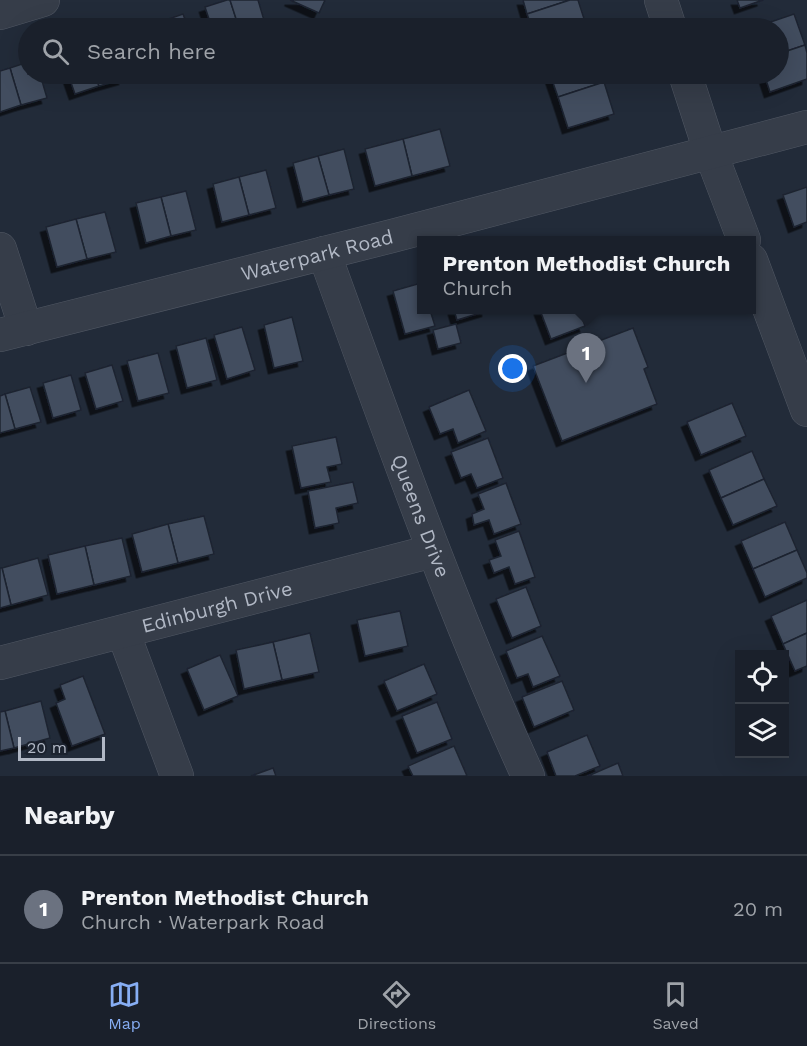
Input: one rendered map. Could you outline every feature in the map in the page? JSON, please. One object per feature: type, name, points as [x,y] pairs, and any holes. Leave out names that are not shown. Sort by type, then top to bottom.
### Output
[{"type":"street","points":[[0,13],[43,0]]},
{"type":"street","points":[[661,0],[667,18]]},
{"type":"street","points":[[688,84],[710,151],[742,236]]},
{"type":"street","name":"Waterpark Road","points":[[13,332],[807,127]]},
{"type":"street","points":[[0,249],[13,332]]},
{"type":"street","name":"Queens Drive","points":[[324,253],[433,551],[490,692],[528,776]]},
{"type":"street","points":[[756,273],[807,410]]},
{"type":"street","name":"Edinburgh Drive","points":[[0,663],[433,551]]},
{"type":"street","points":[[123,632],[177,776]]},
{"type":"building","points":[[230,0],[236,18],[209,18],[205,7]]},
{"type":"building","points":[[230,0],[258,0],[263,18],[236,18]]},
{"type":"building","points":[[290,0],[325,0],[319,13]]},
{"type":"building","points":[[523,0],[570,0],[527,14]]},
{"type":"building","points":[[570,0],[578,0],[584,18],[528,18],[527,14]]},
{"type":"building","points":[[737,0],[763,0],[740,8]]},
{"type":"building","points":[[183,14],[184,18],[171,18]]},
{"type":"building","points":[[794,14],[805,45],[789,50],[789,18],[782,18]]},
{"type":"building","points":[[805,45],[807,79],[770,92],[767,84],[789,84],[789,50]]},
{"type":"building","points":[[18,65],[18,84],[43,84],[47,98],[21,105],[10,68]]},
{"type":"building","points":[[10,68],[21,105],[0,112],[0,71]]},
{"type":"building","points":[[72,84],[98,84],[99,86],[75,94]]},
{"type":"building","points":[[553,84],[598,84],[558,97]]},
{"type":"building","points":[[598,84],[605,84],[614,114],[568,128],[558,97]]},
{"type":"building","points":[[440,129],[450,166],[412,176],[403,139]]},
{"type":"building","points":[[403,139],[412,176],[375,186],[365,149]]},
{"type":"building","points":[[344,149],[354,189],[329,195],[318,156]]},
{"type":"building","points":[[318,156],[329,195],[303,202],[293,163]]},
{"type":"building","points":[[266,170],[276,208],[249,215],[239,177]]},
{"type":"building","points":[[239,177],[249,215],[222,222],[213,184]]},
{"type":"building","points":[[807,187],[807,222],[794,227],[783,195]]},
{"type":"building","points":[[186,191],[196,230],[171,236],[161,197]]},
{"type":"building","points":[[161,197],[171,236],[146,243],[136,203]]},
{"type":"building","points":[[105,212],[116,252],[87,259],[76,219]]},
{"type":"building","points":[[76,219],[87,259],[57,267],[46,227]]},
{"type":"building","points":[[417,284],[417,314],[431,314],[435,326],[405,334],[393,291]]},
{"type":"building","points":[[455,314],[477,314],[457,320]]},
{"type":"building","points":[[542,314],[580,314],[585,326],[551,339]]},
{"type":"building","points":[[292,317],[303,361],[274,368],[264,325]]},
{"type":"building","points":[[456,324],[461,343],[438,349],[433,330]]},
{"type":"building","points":[[242,327],[255,370],[227,379],[214,335]]},
{"type":"building","points":[[633,328],[648,367],[644,369],[657,404],[562,441],[533,366]]},
{"type":"building","points":[[206,338],[217,380],[187,388],[176,346]]},
{"type":"building","points":[[158,353],[169,393],[138,401],[127,361]]},
{"type":"building","points":[[112,365],[123,401],[96,409],[85,373]]},
{"type":"building","points":[[71,375],[81,410],[53,418],[43,383]]},
{"type":"building","points":[[30,387],[41,422],[15,429],[5,394]]},
{"type":"building","points":[[469,390],[486,431],[458,443],[453,429],[440,434],[429,407]]},
{"type":"building","points":[[5,394],[15,429],[0,433],[0,396]]},
{"type":"building","points":[[732,403],[746,436],[701,455],[687,422]]},
{"type":"building","points":[[336,437],[342,464],[327,467],[331,482],[301,488],[292,446]]},
{"type":"building","points":[[488,438],[503,478],[477,488],[471,474],[461,478],[451,452]]},
{"type":"building","points":[[752,451],[764,479],[721,498],[709,470]]},
{"type":"building","points":[[764,479],[777,506],[733,525],[721,498]]},
{"type":"building","points":[[353,482],[358,503],[336,508],[339,523],[315,528],[308,491]]},
{"type":"building","points":[[506,483],[521,524],[494,534],[489,520],[474,525],[472,514],[484,509],[478,494]]},
{"type":"building","points":[[204,516],[214,554],[178,563],[168,524]]},
{"type":"building","points":[[785,522],[797,550],[753,569],[741,541]]},
{"type":"building","points":[[168,524],[178,563],[142,572],[132,534]]},
{"type":"building","points":[[519,531],[535,577],[515,584],[509,567],[494,573],[489,560],[501,556],[495,540]]},
{"type":"building","points":[[122,538],[131,576],[94,585],[85,546]]},
{"type":"building","points":[[85,546],[94,585],[57,594],[48,555]]},
{"type":"building","points":[[797,550],[807,578],[765,597],[753,569]]},
{"type":"building","points":[[38,558],[48,595],[11,605],[2,568]]},
{"type":"building","points":[[0,568],[2,568],[11,605],[0,608]]},
{"type":"building","points":[[526,587],[541,626],[512,638],[496,599]]},
{"type":"building","points":[[807,600],[807,633],[783,644],[771,616]]},
{"type":"building","points":[[400,611],[408,646],[365,656],[357,620]]},
{"type":"building","points":[[310,633],[319,672],[282,680],[273,642]]},
{"type":"building","points":[[807,633],[807,666],[795,671],[789,658],[789,650],[786,650],[783,644]]},
{"type":"building","points":[[542,636],[560,676],[533,687],[528,674],[517,678],[506,651]]},
{"type":"building","points":[[273,642],[282,680],[244,689],[236,650]]},
{"type":"building","points":[[220,655],[238,696],[204,710],[187,669]]},
{"type":"building","points":[[424,664],[437,694],[397,711],[384,681]]},
{"type":"building","points":[[83,676],[105,734],[72,746],[56,703],[65,699],[60,685]]},
{"type":"building","points":[[562,681],[574,710],[534,727],[522,697]]},
{"type":"building","points":[[41,701],[50,738],[14,748],[5,711]]},
{"type":"building","points":[[437,702],[452,739],[417,753],[402,716]]},
{"type":"building","points":[[5,711],[14,748],[0,751],[0,712]]},
{"type":"building","points":[[587,735],[600,766],[575,776],[556,776],[547,752]]},
{"type":"building","points":[[454,746],[467,776],[413,776],[408,766]]},
{"type":"building","points":[[618,763],[623,776],[588,776]]},
{"type":"building","points":[[273,768],[276,776],[251,776]]},
{"type":"place","name":"Prenton Methodist Church","points":[[586,383]]}]
